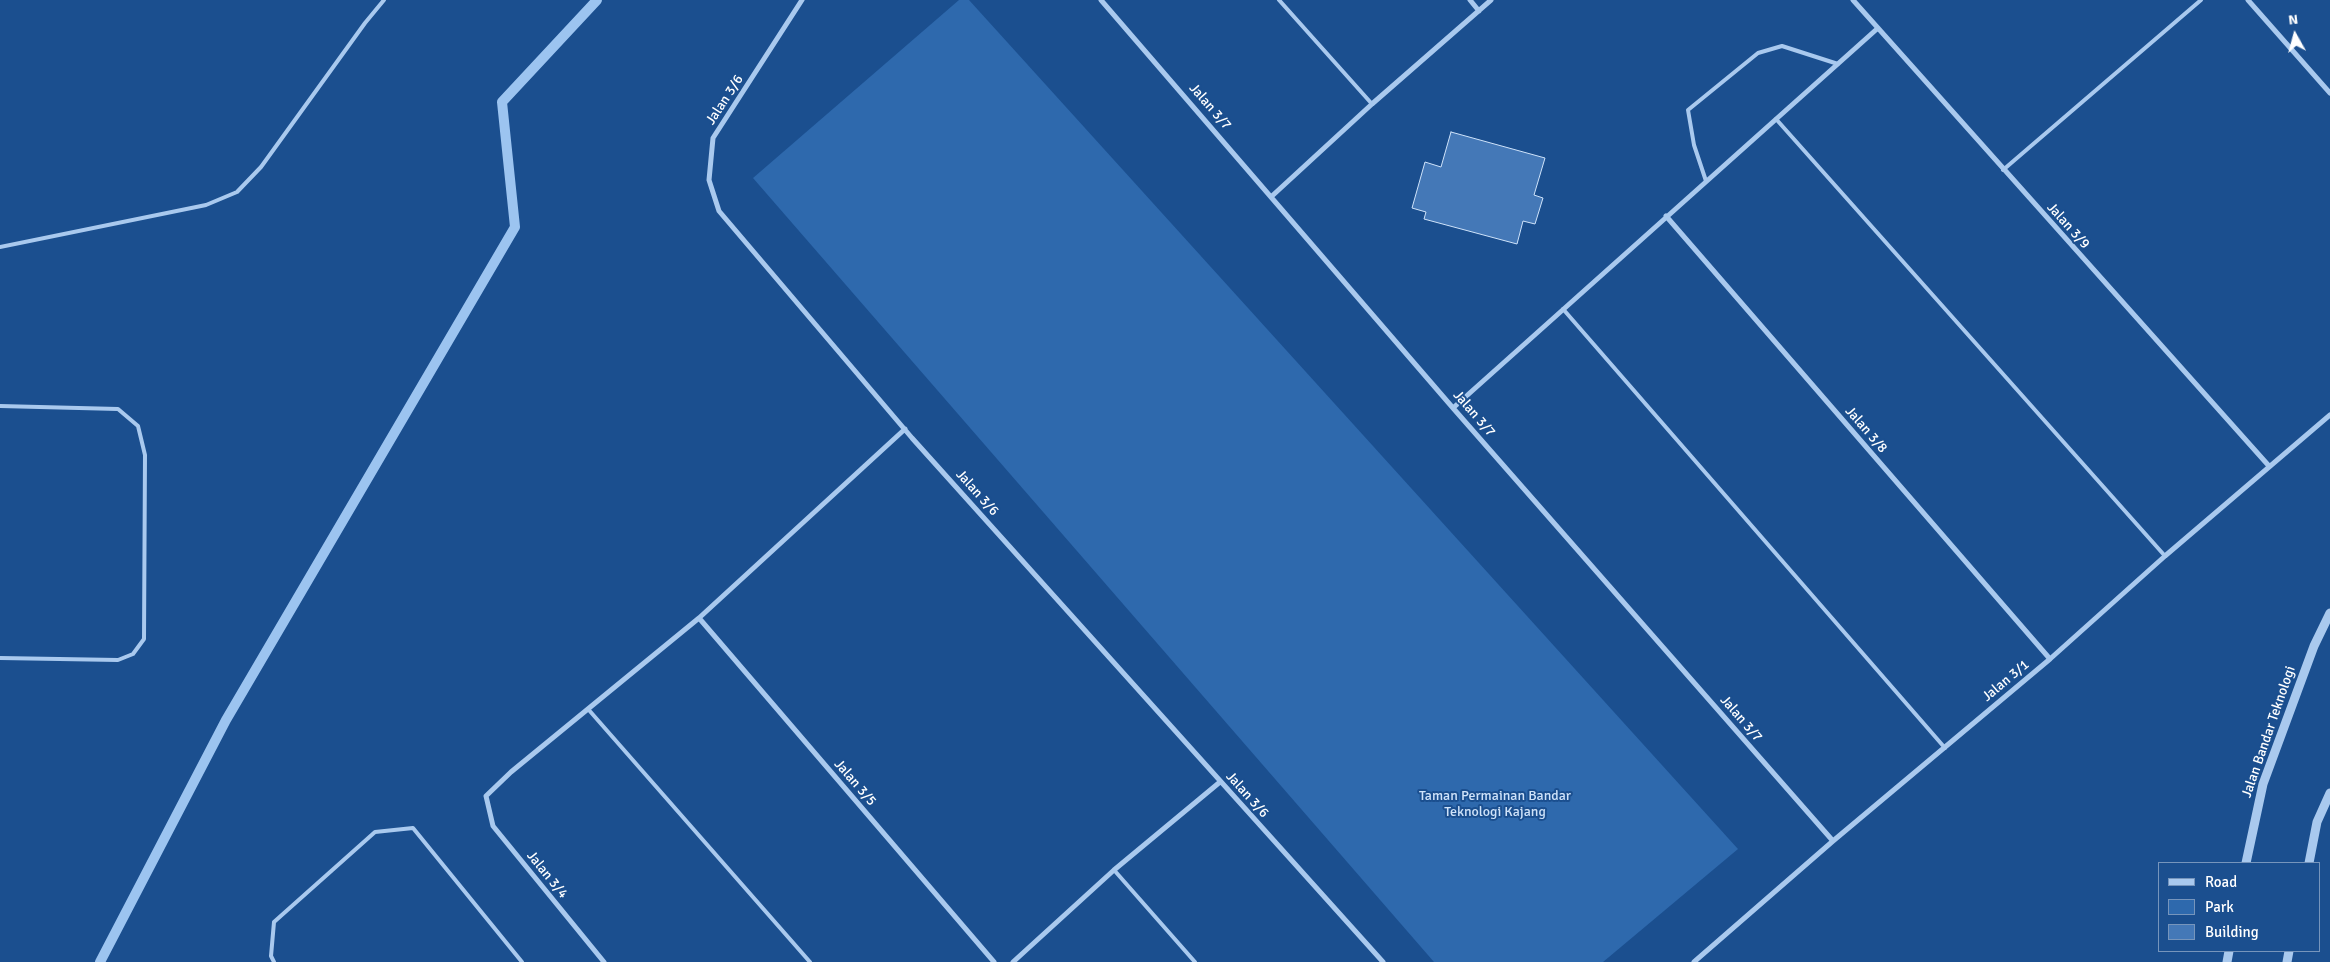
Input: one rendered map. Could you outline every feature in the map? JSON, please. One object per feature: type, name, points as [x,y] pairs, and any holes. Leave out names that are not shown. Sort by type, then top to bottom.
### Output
[{"type":"street","name":"Jalan 3/6","points":[[802,0],[713,138],[709,180],[720,211],[905,429],[1383,962]]},
{"type":"street","name":"Jalan 3/7","points":[[1101,0],[1454,408],[1833,841]]},
{"type":"street","points":[[1470,0],[1479,11]]},
{"type":"street","points":[[1272,196],[1372,104],[1491,0]]},
{"type":"street","name":"Jalan 3/9","points":[[1853,0],[2269,466]]},
{"type":"street","points":[[2248,0],[2330,92]]},
{"type":"street","points":[[1454,408],[1878,28]]},
{"type":"street","name":"Jalan 3/8","points":[[1666,216],[2050,659]]},
{"type":"street","name":"Jalan 3/1","points":[[1694,962],[1833,841],[2050,659],[2165,556],[2330,415]]},
{"type":"street","points":[[588,709],[699,618],[905,429]]},
{"type":"street","name":"Jalan Bandar Teknologi","points":[[2246,862],[2263,784],[2314,646],[2330,613]]},
{"type":"street","name":"Jalan 3/5","points":[[699,618],[994,962]]},
{"type":"street","name":"Jalan 3/4","points":[[588,709],[486,796],[492,826],[604,962]]},
{"type":"street","points":[[1013,962],[1114,870],[1220,782]]},
{"type":"street","points":[[2308,862],[2318,822],[2330,793]]},
{"type":"lane","points":[[0,247],[206,205],[236,192],[260,167],[365,22],[384,0]]},
{"type":"lane","points":[[1279,0],[1372,104]]},
{"type":"lane","points":[[2003,170],[2201,0]]},
{"type":"lane","points":[[1706,181],[1694,145],[1688,110],[1758,53],[1782,46],[1838,64]]},
{"type":"lane","points":[[1776,119],[2165,556]]},
{"type":"lane","points":[[1564,309],[1945,748]]},
{"type":"lane","points":[[0,406],[118,409],[138,426],[145,465],[144,639],[133,654],[118,660],[0,658]]},
{"type":"lane","points":[[588,709],[810,962]]},
{"type":"lane","points":[[274,962],[271,956],[274,922],[374,832],[413,828],[522,962]]},
{"type":"lane","points":[[1114,870],[1195,962]]},
{"type":"green space","name":"Taman Permainan Bandar Teknologi Kajang","points":[[959,0],[969,0],[1738,849],[1603,962],[1434,962],[753,178]]},
{"type":"building","points":[[1451,132],[1545,158],[1534,195],[1543,198],[1535,224],[1523,221],[1517,244],[1424,219],[1426,212],[1412,208],[1425,162],[1441,167]]},
{"type":"waterway","points":[[100,962],[226,720],[515,227],[502,102],[597,0]]}]
